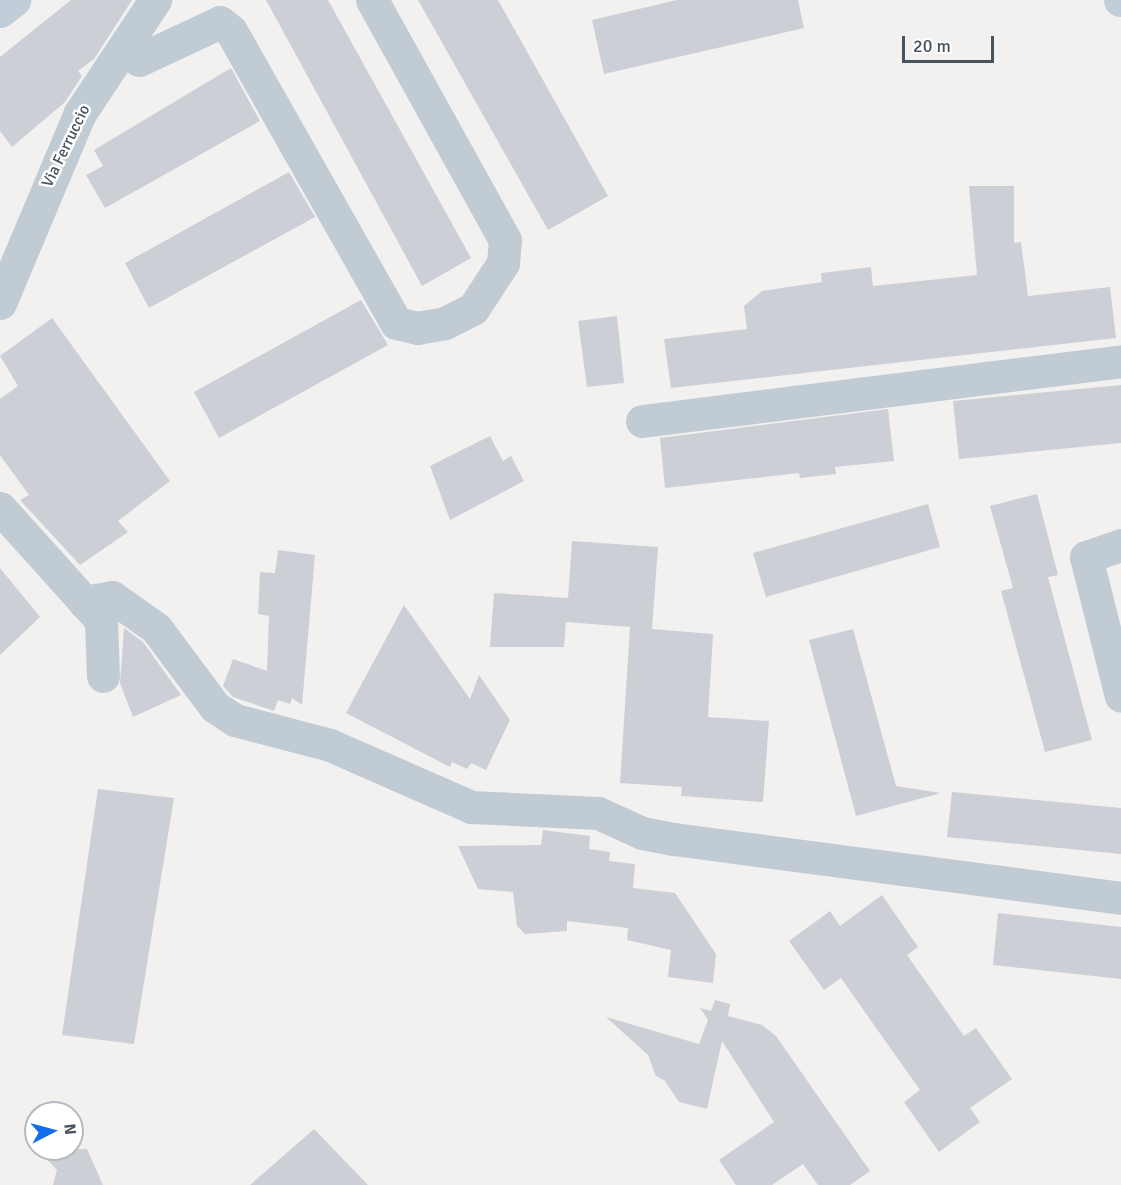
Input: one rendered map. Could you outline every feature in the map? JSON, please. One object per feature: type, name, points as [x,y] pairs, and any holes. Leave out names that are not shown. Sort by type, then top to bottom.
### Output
[{"type":"street","points":[[0,10],[14,0]]},
{"type":"street","name":"Via Ferruccio","points":[[0,303],[80,113],[155,0]]},
{"type":"street","points":[[139,60],[220,22],[231,31],[396,323],[417,328],[445,323],[473,309],[503,263],[505,240],[372,0]]},
{"type":"street","points":[[642,421],[1121,361]]},
{"type":"street","points":[[0,508],[102,620],[103,676]]},
{"type":"street","points":[[1121,545],[1086,557],[1121,696]]},
{"type":"street","points":[[84,602],[112,597],[156,628],[215,707],[235,720],[330,745],[471,807],[598,813],[642,833],[1121,898]]},
{"type":"building","points":[[71,0],[132,0],[94,59],[78,71],[82,76],[65,102],[12,147],[0,131],[0,57]]},
{"type":"building","points":[[266,0],[328,0],[471,258],[422,286]]},
{"type":"building","points":[[418,0],[498,0],[608,196],[548,230]]},
{"type":"building","points":[[677,0],[798,0],[804,28],[604,74],[592,20]]},
{"type":"building","points":[[231,68],[260,121],[105,208],[86,175],[103,166],[94,150]]},
{"type":"building","points":[[289,172],[315,217],[149,308],[125,263]]},
{"type":"building","points":[[969,186],[1014,186],[1014,243],[1021,242],[1028,296],[1110,287],[1116,338],[671,388],[664,339],[747,329],[744,306],[762,291],[822,282],[821,273],[871,267],[873,286],[977,275]]},
{"type":"building","points":[[361,300],[388,345],[219,438],[194,392]]},
{"type":"building","points":[[617,316],[624,383],[587,387],[578,321]]},
{"type":"building","points":[[52,318],[170,481],[118,521],[128,532],[80,565],[20,500],[29,495],[0,455],[0,399],[18,386],[0,356]]},
{"type":"building","points":[[1121,385],[1121,443],[959,459],[953,401]]},
{"type":"building","points":[[888,409],[894,461],[835,467],[836,474],[800,478],[799,473],[665,488],[660,438]]},
{"type":"building","points":[[490,436],[503,461],[511,456],[524,481],[450,520],[430,466]]},
{"type":"building","points":[[1037,494],[1058,575],[1048,577],[1092,740],[1045,752],[1001,591],[1013,588],[990,506]]},
{"type":"building","points":[[928,504],[940,547],[766,597],[753,553]]},
{"type":"building","points":[[572,541],[658,547],[652,629],[713,634],[708,717],[769,721],[763,802],[681,796],[682,787],[620,783],[630,627],[566,622],[564,647],[490,647],[494,593],[568,598]]},
{"type":"building","points":[[278,550],[315,555],[302,705],[292,698],[290,704],[278,700],[274,711],[233,697],[223,686],[233,659],[267,671],[269,616],[258,614],[260,572],[275,573]]},
{"type":"building","points":[[0,568],[40,617],[0,655]]},
{"type":"building","points":[[404,605],[470,699],[479,675],[510,720],[486,770],[471,763],[467,769],[452,762],[450,767],[346,713]]},
{"type":"building","points":[[124,628],[143,642],[181,695],[133,717],[120,683]]},
{"type":"building","points":[[853,629],[896,786],[941,793],[856,816],[809,640]]},
{"type":"building","points":[[98,789],[174,798],[134,1044],[62,1035]]},
{"type":"building","points":[[952,792],[1121,808],[1121,854],[947,837]]},
{"type":"building","points":[[543,830],[590,836],[589,849],[610,852],[609,861],[635,864],[633,888],[675,893],[716,954],[713,983],[668,977],[671,950],[627,940],[628,928],[567,921],[567,931],[525,934],[517,926],[513,892],[478,889],[458,846],[541,845]]},
{"type":"building","points":[[882,895],[918,947],[907,955],[964,1036],[976,1028],[1012,1079],[970,1108],[980,1122],[939,1152],[904,1102],[920,1090],[841,978],[824,990],[789,941],[830,911],[840,926]]},
{"type":"building","points":[[998,913],[1121,927],[1121,979],[993,965]]},
{"type":"building","points":[[715,1000],[730,1004],[728,1016],[762,1025],[776,1036],[870,1171],[850,1185],[818,1185],[803,1164],[772,1185],[736,1185],[719,1160],[774,1122],[722,1041],[707,1109],[679,1102],[665,1081],[656,1076],[648,1055],[606,1017],[699,1044],[708,1020],[700,1008],[711,1011]]},
{"type":"building","points":[[314,1129],[368,1185],[250,1185]]},
{"type":"building","points":[[84,1149],[87,1149],[103,1185],[53,1185],[57,1170],[48,1161],[84,1161]]}]
